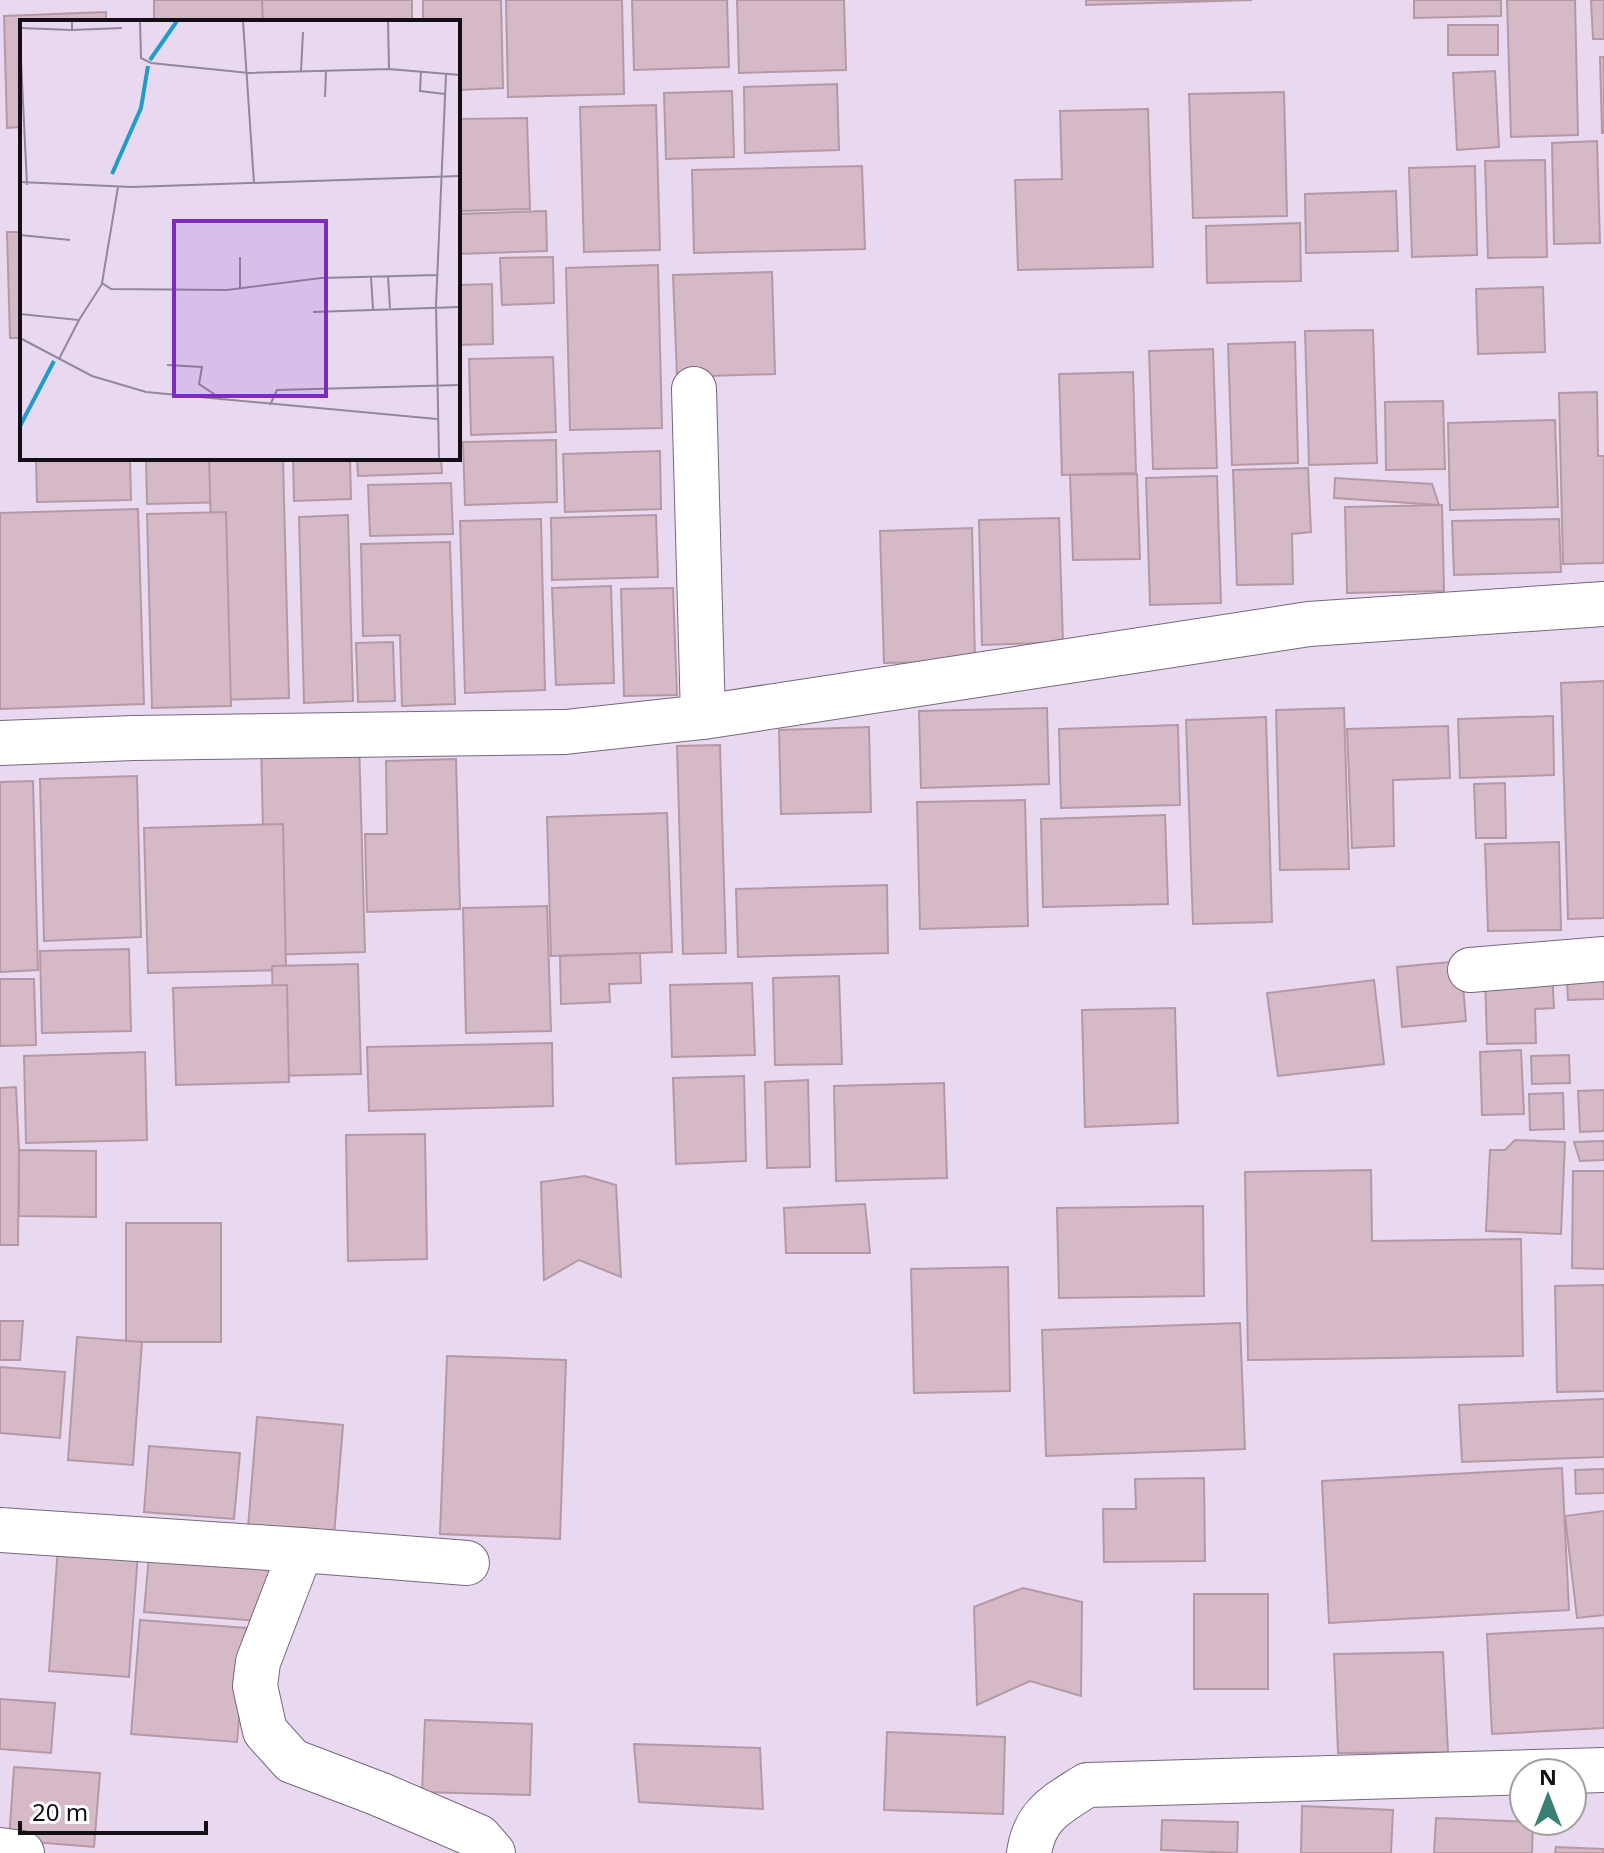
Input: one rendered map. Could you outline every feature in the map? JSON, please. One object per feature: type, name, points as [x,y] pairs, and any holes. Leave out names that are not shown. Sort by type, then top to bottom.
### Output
[{"type":"street","points":[[694,389],[703,717]]},
{"type":"street","points":[[0,743],[565,732],[703,717],[1309,624],[1604,604]]},
{"type":"street","points":[[1470,970],[1604,959]]},
{"type":"street","points":[[0,1530],[467,1563]]},
{"type":"street","points":[[301,1550],[258,1662],[255,1686],[265,1731],[292,1761],[479,1837],[493,1853]]},
{"type":"street","points":[[1029,1853],[1031,1837],[1046,1811],[1087,1785],[1604,1770]]},
{"type":"street","points":[[0,1850],[22,1853]]},
{"type":"building","points":[[154,0],[272,0],[272,20],[154,20]]},
{"type":"building","points":[[262,0],[412,0],[412,20],[263,20]]},
{"type":"building","points":[[423,0],[501,0],[503,88],[460,90],[460,20],[423,20]]},
{"type":"building","points":[[506,0],[622,0],[624,94],[508,97]]},
{"type":"building","points":[[632,0],[727,0],[729,67],[634,70]]},
{"type":"building","points":[[737,0],[844,0],[846,70],[739,73]]},
{"type":"building","points":[[1086,0],[1252,0],[1086,5]]},
{"type":"building","points":[[1414,0],[1501,0],[1501,16],[1414,18]]},
{"type":"building","points":[[1507,0],[1575,0],[1578,135],[1511,137]]},
{"type":"building","points":[[1591,0],[1604,0],[1604,39],[1593,39]]},
{"type":"building","points":[[106,12],[106,20],[20,20],[20,127],[7,128],[4,16]]},
{"type":"building","points":[[1448,25],[1498,25],[1498,55],[1448,55]]},
{"type":"building","points":[[1600,57],[1604,57],[1604,133],[1602,133]]},
{"type":"building","points":[[1495,71],[1499,147],[1457,150],[1453,73]]},
{"type":"building","points":[[837,84],[839,150],[745,153],[744,87]]},
{"type":"building","points":[[732,91],[734,157],[666,159],[664,93]]},
{"type":"building","points":[[1284,92],[1287,216],[1193,218],[1189,94]]},
{"type":"building","points":[[656,105],[660,250],[584,252],[580,107]]},
{"type":"building","points":[[1148,109],[1153,267],[1018,270],[1015,180],[1062,179],[1060,111]]},
{"type":"building","points":[[527,118],[530,209],[460,211],[460,119]]},
{"type":"building","points":[[1597,141],[1600,243],[1554,244],[1552,143]]},
{"type":"building","points":[[1545,160],[1547,257],[1488,258],[1485,161]]},
{"type":"building","points":[[862,166],[865,249],[694,253],[692,170]]},
{"type":"building","points":[[1475,166],[1477,255],[1412,257],[1409,168]]},
{"type":"building","points":[[1396,191],[1398,251],[1306,253],[1305,194]]},
{"type":"building","points":[[546,211],[547,251],[460,254],[460,214]]},
{"type":"building","points":[[1300,223],[1301,281],[1207,283],[1206,226]]},
{"type":"building","points":[[7,232],[20,232],[20,338],[10,338]]},
{"type":"building","points":[[553,257],[554,303],[502,305],[500,258]]},
{"type":"building","points":[[658,265],[662,428],[570,430],[566,268]]},
{"type":"building","points":[[772,272],[775,374],[677,377],[673,275]]},
{"type":"building","points":[[492,284],[493,344],[460,345],[460,285]]},
{"type":"building","points":[[1543,287],[1545,352],[1478,354],[1476,289]]},
{"type":"building","points":[[1373,330],[1377,463],[1309,465],[1305,331]]},
{"type":"building","points":[[1295,342],[1298,463],[1232,465],[1228,344]]},
{"type":"building","points":[[1213,349],[1217,468],[1153,469],[1149,351]]},
{"type":"building","points":[[553,357],[556,432],[471,435],[469,359]]},
{"type":"building","points":[[1133,372],[1136,473],[1062,475],[1059,374]]},
{"type":"building","points":[[1597,392],[1598,456],[1604,456],[1604,563],[1563,564],[1559,393]]},
{"type":"building","points":[[1443,401],[1445,469],[1386,470],[1385,402]]},
{"type":"building","points":[[1555,420],[1558,507],[1450,510],[1448,423]]},
{"type":"building","points":[[556,440],[557,502],[465,505],[463,442]]},
{"type":"building","points":[[660,451],[661,509],[565,512],[563,454]]},
{"type":"building","points":[[36,460],[130,460],[131,500],[37,502]]},
{"type":"building","points":[[146,460],[229,460],[230,502],[147,504]]},
{"type":"building","points":[[209,460],[283,460],[289,698],[216,700]]},
{"type":"building","points":[[293,460],[350,460],[351,499],[294,501]]},
{"type":"building","points":[[357,460],[441,460],[442,473],[358,476]]},
{"type":"building","points":[[1308,468],[1311,532],[1292,534],[1293,584],[1237,585],[1233,470]]},
{"type":"building","points":[[1137,474],[1140,559],[1073,560],[1070,475]]},
{"type":"building","points":[[1217,476],[1221,603],[1150,605],[1146,478]]},
{"type":"building","points":[[1335,478],[1432,484],[1439,505],[1334,498]]},
{"type":"building","points":[[451,483],[453,534],[370,536],[368,485]]},
{"type":"building","points":[[1442,505],[1444,591],[1347,593],[1345,507]]},
{"type":"building","points":[[138,509],[144,704],[0,709],[0,513]]},
{"type":"building","points":[[226,512],[231,706],[152,708],[147,514]]},
{"type":"building","points":[[348,515],[353,701],[304,703],[299,517]]},
{"type":"building","points":[[656,515],[658,577],[552,580],[551,518]]},
{"type":"building","points":[[1059,518],[1063,642],[982,645],[979,520]]},
{"type":"building","points":[[541,519],[545,690],[465,693],[460,521]]},
{"type":"building","points":[[1559,519],[1561,572],[1454,575],[1452,521]]},
{"type":"building","points":[[972,528],[975,661],[884,663],[880,531]]},
{"type":"building","points":[[450,542],[455,704],[402,706],[400,635],[363,636],[361,544]]},
{"type":"building","points":[[611,586],[614,683],[556,685],[552,588]]},
{"type":"building","points":[[673,588],[677,695],[624,696],[621,589]]},
{"type":"building","points":[[393,642],[395,701],[358,702],[356,643]]},
{"type":"building","points":[[1604,681],[1604,918],[1568,919],[1561,683]]},
{"type":"building","points":[[1047,708],[1049,784],[921,788],[919,711]]},
{"type":"building","points":[[1344,708],[1349,869],[1280,870],[1276,710]]},
{"type":"building","points":[[1553,716],[1554,775],[1460,778],[1458,719]]},
{"type":"building","points":[[1266,717],[1272,922],[1193,924],[1186,720]]},
{"type":"building","points":[[1178,725],[1180,805],[1061,808],[1059,729]]},
{"type":"building","points":[[1448,726],[1450,778],[1393,780],[1394,846],[1352,848],[1347,729]]},
{"type":"building","points":[[869,727],[871,812],[781,814],[779,730]]},
{"type":"building","points":[[359,741],[365,952],[266,955],[261,744]]},
{"type":"building","points":[[720,745],[726,953],[683,954],[677,746]]},
{"type":"building","points":[[456,759],[460,909],[367,912],[365,834],[387,834],[386,761]]},
{"type":"building","points":[[137,776],[141,937],[44,941],[40,779]]},
{"type":"building","points":[[33,781],[38,970],[0,972],[0,782]]},
{"type":"building","points":[[1505,783],[1506,838],[1476,838],[1474,784]]},
{"type":"building","points":[[1025,800],[1028,926],[920,929],[917,802]]},
{"type":"building","points":[[667,813],[672,952],[551,956],[547,817]]},
{"type":"building","points":[[1165,815],[1168,904],[1043,907],[1041,819]]},
{"type":"building","points":[[283,824],[286,970],[148,973],[144,828]]},
{"type":"building","points":[[1559,842],[1561,930],[1488,931],[1485,844]]},
{"type":"building","points":[[887,885],[888,953],[738,957],[736,889]]},
{"type":"building","points":[[547,906],[551,1031],[466,1033],[463,908]]},
{"type":"building","points":[[129,949],[131,1031],[42,1033],[40,951]]},
{"type":"building","points":[[640,953],[641,983],[609,984],[610,1002],[561,1004],[560,956]]},
{"type":"building","points":[[1461,961],[1466,1021],[1402,1027],[1397,967]]},
{"type":"building","points":[[1604,963],[1604,999],[1568,1000],[1567,982]]},
{"type":"building","points":[[358,964],[361,1074],[275,1076],[272,966]]},
{"type":"building","points":[[1552,973],[1554,1008],[1535,1009],[1536,1043],[1487,1044],[1485,975]]},
{"type":"building","points":[[839,976],[842,1064],[775,1065],[773,978]]},
{"type":"building","points":[[0,979],[34,979],[36,1045],[0,1046]]},
{"type":"building","points":[[1374,980],[1384,1064],[1278,1076],[1267,993]]},
{"type":"building","points":[[752,983],[755,1055],[672,1057],[670,985]]},
{"type":"building","points":[[287,985],[289,1082],[176,1085],[173,988]]},
{"type":"building","points":[[1175,1008],[1178,1123],[1085,1127],[1082,1010]]},
{"type":"building","points":[[552,1043],[553,1106],[369,1111],[367,1047]]},
{"type":"building","points":[[1521,1050],[1524,1114],[1482,1115],[1480,1052]]},
{"type":"building","points":[[145,1052],[147,1140],[26,1143],[24,1056]]},
{"type":"building","points":[[1569,1055],[1570,1083],[1532,1084],[1531,1056]]},
{"type":"building","points":[[744,1076],[746,1161],[676,1164],[673,1078]]},
{"type":"building","points":[[808,1080],[810,1167],[767,1168],[765,1082]]},
{"type":"building","points":[[944,1083],[947,1178],[836,1181],[834,1086]]},
{"type":"building","points":[[16,1087],[18,1245],[0,1245],[0,1088]]},
{"type":"building","points":[[1604,1090],[1604,1131],[1580,1132],[1578,1091]]},
{"type":"building","points":[[1563,1093],[1564,1129],[1530,1130],[1529,1094]]},
{"type":"building","points":[[425,1134],[427,1259],[348,1261],[346,1135]]},
{"type":"building","points":[[1515,1140],[1565,1142],[1561,1234],[1486,1231],[1490,1150],[1505,1150]]},
{"type":"building","points":[[1604,1141],[1604,1160],[1580,1161],[1574,1142]]},
{"type":"building","points":[[19,1150],[96,1151],[96,1217],[19,1216]]},
{"type":"building","points":[[1371,1170],[1372,1241],[1521,1239],[1523,1356],[1248,1360],[1245,1172]]},
{"type":"building","points":[[1573,1171],[1604,1171],[1604,1269],[1572,1268]]},
{"type":"building","points":[[585,1176],[616,1185],[621,1277],[579,1260],[544,1280],[541,1182]]},
{"type":"building","points":[[865,1204],[870,1253],[786,1253],[784,1208]]},
{"type":"building","points":[[1203,1206],[1204,1296],[1059,1298],[1057,1208]]},
{"type":"building","points":[[126,1223],[221,1223],[221,1342],[126,1342]]},
{"type":"building","points":[[1008,1267],[1010,1391],[914,1393],[911,1269]]},
{"type":"building","points":[[1604,1285],[1604,1391],[1557,1392],[1555,1286]]},
{"type":"building","points":[[0,1321],[23,1321],[20,1360],[0,1360]]},
{"type":"building","points":[[1240,1323],[1245,1449],[1046,1456],[1042,1330]]},
{"type":"building","points":[[77,1337],[142,1342],[133,1465],[68,1460]]},
{"type":"building","points":[[447,1356],[566,1360],[560,1539],[440,1534]]},
{"type":"building","points":[[0,1367],[65,1372],[60,1438],[0,1433]]},
{"type":"building","points":[[1604,1399],[1604,1457],[1462,1462],[1459,1405]]},
{"type":"building","points":[[257,1417],[343,1425],[334,1536],[248,1528]]},
{"type":"building","points":[[149,1446],[240,1453],[234,1519],[144,1512]]},
{"type":"building","points":[[1562,1468],[1569,1610],[1329,1623],[1322,1481]]},
{"type":"building","points":[[1604,1469],[1604,1493],[1576,1494],[1575,1470]]},
{"type":"building","points":[[1204,1478],[1205,1561],[1104,1562],[1103,1509],[1136,1509],[1135,1479]]},
{"type":"building","points":[[1604,1511],[1604,1615],[1577,1618],[1565,1516]]},
{"type":"building","points":[[150,1544],[276,1553],[271,1622],[144,1612]]},
{"type":"building","points":[[58,1547],[138,1553],[129,1677],[49,1671]]},
{"type":"building","points":[[1023,1588],[1082,1602],[1081,1696],[1030,1681],[977,1705],[974,1607]]},
{"type":"building","points":[[1194,1594],[1268,1594],[1268,1689],[1194,1689]]},
{"type":"building","points":[[140,1620],[247,1628],[237,1742],[131,1734]]},
{"type":"building","points":[[1604,1628],[1604,1728],[1492,1734],[1487,1634]]},
{"type":"building","points":[[1443,1652],[1448,1752],[1338,1753],[1334,1654]]},
{"type":"building","points":[[0,1699],[55,1703],[51,1753],[0,1749]]},
{"type":"building","points":[[425,1720],[532,1724],[530,1795],[422,1792]]},
{"type":"building","points":[[887,1732],[1005,1737],[1003,1814],[884,1810]]},
{"type":"building","points":[[634,1744],[760,1748],[763,1809],[639,1802]]},
{"type":"building","points":[[14,1767],[100,1773],[94,1847],[9,1840]]},
{"type":"building","points":[[1302,1806],[1393,1810],[1391,1853],[1301,1853]]},
{"type":"building","points":[[1436,1818],[1508,1821],[1508,1837],[1533,1837],[1532,1853],[1434,1853]]},
{"type":"building","points":[[1162,1820],[1238,1822],[1237,1853],[1161,1850]]},
{"type":"building","points":[[1556,1847],[1604,1849],[1604,1853],[1555,1853]]}]
